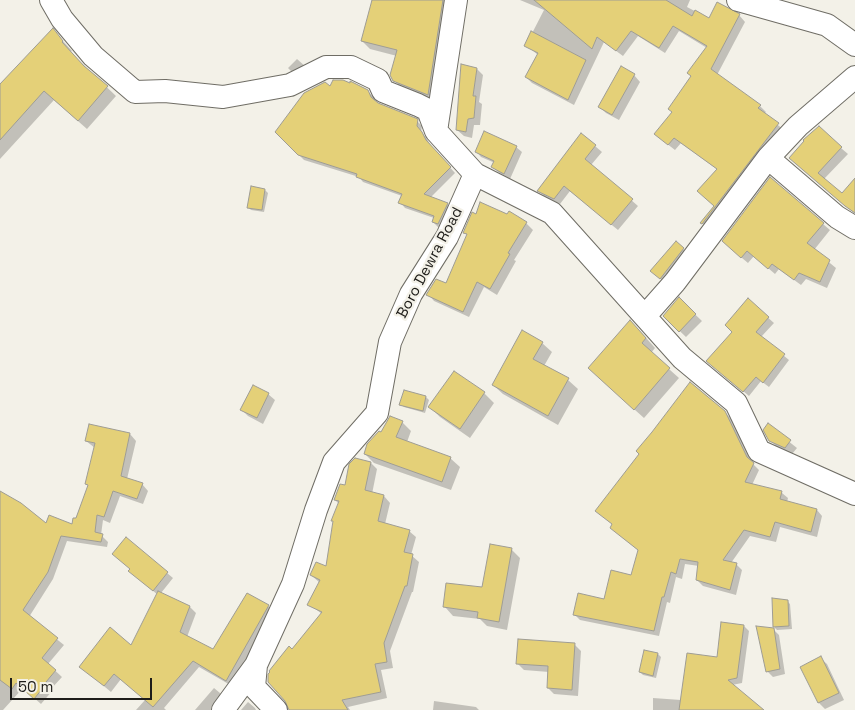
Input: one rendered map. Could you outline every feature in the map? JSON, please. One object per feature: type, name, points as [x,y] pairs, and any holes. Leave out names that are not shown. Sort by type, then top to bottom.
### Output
[{"type":"street","points":[[51,0],[62,19],[93,56],[135,92],[165,91],[223,97],[290,85],[326,67],[351,67],[378,80],[383,91],[418,104],[428,110],[436,132],[474,174],[552,213],[682,358],[736,403],[759,451],[855,494]]},
{"type":"street","points":[[436,132],[456,0]]},
{"type":"street","points":[[738,0],[827,25],[855,45]]},
{"type":"street","points":[[644,316],[675,282],[768,158],[798,126],[855,77]]},
{"type":"street","points":[[768,158],[837,216],[855,228]]},
{"type":"street","name":"Boro Dewra Road","points":[[223,710],[256,665],[294,584],[316,510],[334,462],[377,413],[390,342],[411,294],[447,237],[474,174]]},
{"type":"street","points":[[256,665],[254,687],[276,710]]},
{"type":"building","points":[[372,0],[443,0],[428,95],[393,81],[390,75],[397,50],[361,41]]},
{"type":"building","points":[[534,0],[666,0],[692,16],[695,10],[709,18],[717,2],[740,14],[711,69],[761,105],[758,108],[779,123],[702,224],[700,223],[714,206],[697,191],[717,169],[674,138],[668,145],[654,134],[672,112],[668,109],[691,76],[687,73],[707,46],[673,26],[659,48],[631,31],[616,51],[597,37],[592,49]]},
{"type":"building","points":[[53,28],[62,42],[84,66],[108,86],[78,121],[44,91],[0,140],[0,84]]},
{"type":"building","points":[[531,31],[586,60],[568,100],[525,77],[538,53],[524,46]]},
{"type":"building","points":[[461,64],[477,68],[473,96],[476,96],[474,118],[468,119],[466,132],[456,130]]},
{"type":"building","points":[[621,66],[635,74],[612,115],[598,107]]},
{"type":"building","points":[[333,80],[343,80],[350,83],[350,81],[368,90],[371,97],[378,103],[418,119],[417,126],[426,140],[451,167],[424,194],[448,203],[438,224],[432,222],[434,216],[398,203],[402,194],[356,177],[357,174],[298,155],[275,132],[304,93],[325,82],[330,86]]},
{"type":"building","points":[[819,126],[842,147],[818,173],[842,193],[855,178],[855,213],[789,158],[803,140]]},
{"type":"building","points":[[484,131],[517,146],[504,174],[491,167],[494,161],[475,152]]},
{"type":"building","points":[[581,133],[596,145],[585,159],[633,199],[611,225],[564,186],[554,199],[537,191]]},
{"type":"building","points":[[770,177],[824,223],[807,243],[830,260],[820,282],[799,273],[794,280],[772,264],[768,269],[747,251],[741,258],[722,241]]},
{"type":"building","points":[[251,186],[265,189],[262,210],[247,208]]},
{"type":"building","points":[[480,202],[507,214],[509,211],[527,222],[508,253],[510,254],[490,289],[477,282],[463,312],[426,295],[436,279],[446,283],[467,234],[463,233],[472,212],[476,214]]},
{"type":"building","points":[[676,241],[684,248],[660,279],[650,271]]},
{"type":"building","points":[[679,297],[696,314],[679,332],[663,316]]},
{"type":"building","points":[[748,298],[769,317],[756,332],[785,354],[763,383],[756,377],[743,392],[706,361],[732,332],[725,325]]},
{"type":"building","points":[[630,320],[646,338],[642,343],[670,368],[634,410],[588,368]]},
{"type":"building","points":[[522,330],[543,342],[533,359],[569,378],[548,416],[492,385]]},
{"type":"building","points":[[454,371],[485,392],[460,429],[428,407]]},
{"type":"building","points":[[690,382],[725,411],[747,457],[754,463],[745,482],[782,491],[780,499],[817,509],[811,532],[775,522],[770,537],[744,530],[723,560],[737,563],[730,590],[696,580],[698,562],[680,559],[676,574],[671,572],[664,597],[662,597],[654,631],[573,615],[578,593],[604,599],[611,570],[631,575],[638,550],[610,528],[612,524],[595,511],[639,454],[636,451]]},
{"type":"building","points":[[253,385],[269,393],[257,418],[240,410]]},
{"type":"building","points":[[404,390],[426,396],[423,411],[399,405]]},
{"type":"building","points":[[390,416],[403,421],[396,437],[451,457],[442,482],[364,454],[367,444],[379,431],[381,432]]},
{"type":"building","points":[[768,423],[791,440],[785,448],[769,441],[763,430]]},
{"type":"building","points":[[89,424],[130,433],[121,476],[143,483],[137,499],[113,491],[104,517],[97,515],[95,532],[103,534],[101,542],[61,536],[48,572],[23,610],[58,638],[42,658],[56,670],[34,699],[16,683],[12,689],[0,680],[0,491],[21,503],[46,523],[49,515],[72,524],[88,485],[85,484],[95,443],[85,441]]},
{"type":"building","points":[[355,458],[371,462],[365,490],[384,495],[378,521],[410,530],[404,552],[413,554],[407,586],[405,586],[384,643],[387,662],[375,664],[381,692],[342,700],[348,710],[289,710],[285,701],[268,682],[268,674],[289,646],[292,649],[322,612],[307,605],[320,580],[310,575],[316,562],[326,566],[333,521],[331,521],[339,501],[334,500],[340,484],[345,485],[349,464]]},
{"type":"building","points":[[126,537],[168,572],[153,591],[128,571],[130,569],[112,554]]},
{"type":"building","points":[[490,544],[512,548],[499,622],[477,618],[478,612],[443,607],[446,583],[482,587]]},
{"type":"building","points":[[158,591],[190,606],[180,632],[213,649],[247,593],[269,605],[226,681],[193,661],[153,707],[114,674],[104,686],[79,667],[110,627],[131,645]]},
{"type":"building","points":[[772,598],[788,600],[789,626],[773,627]]},
{"type":"building","points":[[721,622],[744,625],[737,678],[728,680],[764,710],[679,710],[687,653],[717,657]]},
{"type":"building","points":[[756,626],[774,628],[780,669],[766,672]]},
{"type":"building","points":[[518,639],[575,643],[572,690],[547,688],[548,666],[516,664]]},
{"type":"building","points":[[644,650],[658,653],[653,676],[639,672]]},
{"type":"building","points":[[821,656],[839,693],[818,703],[800,667]]}]
